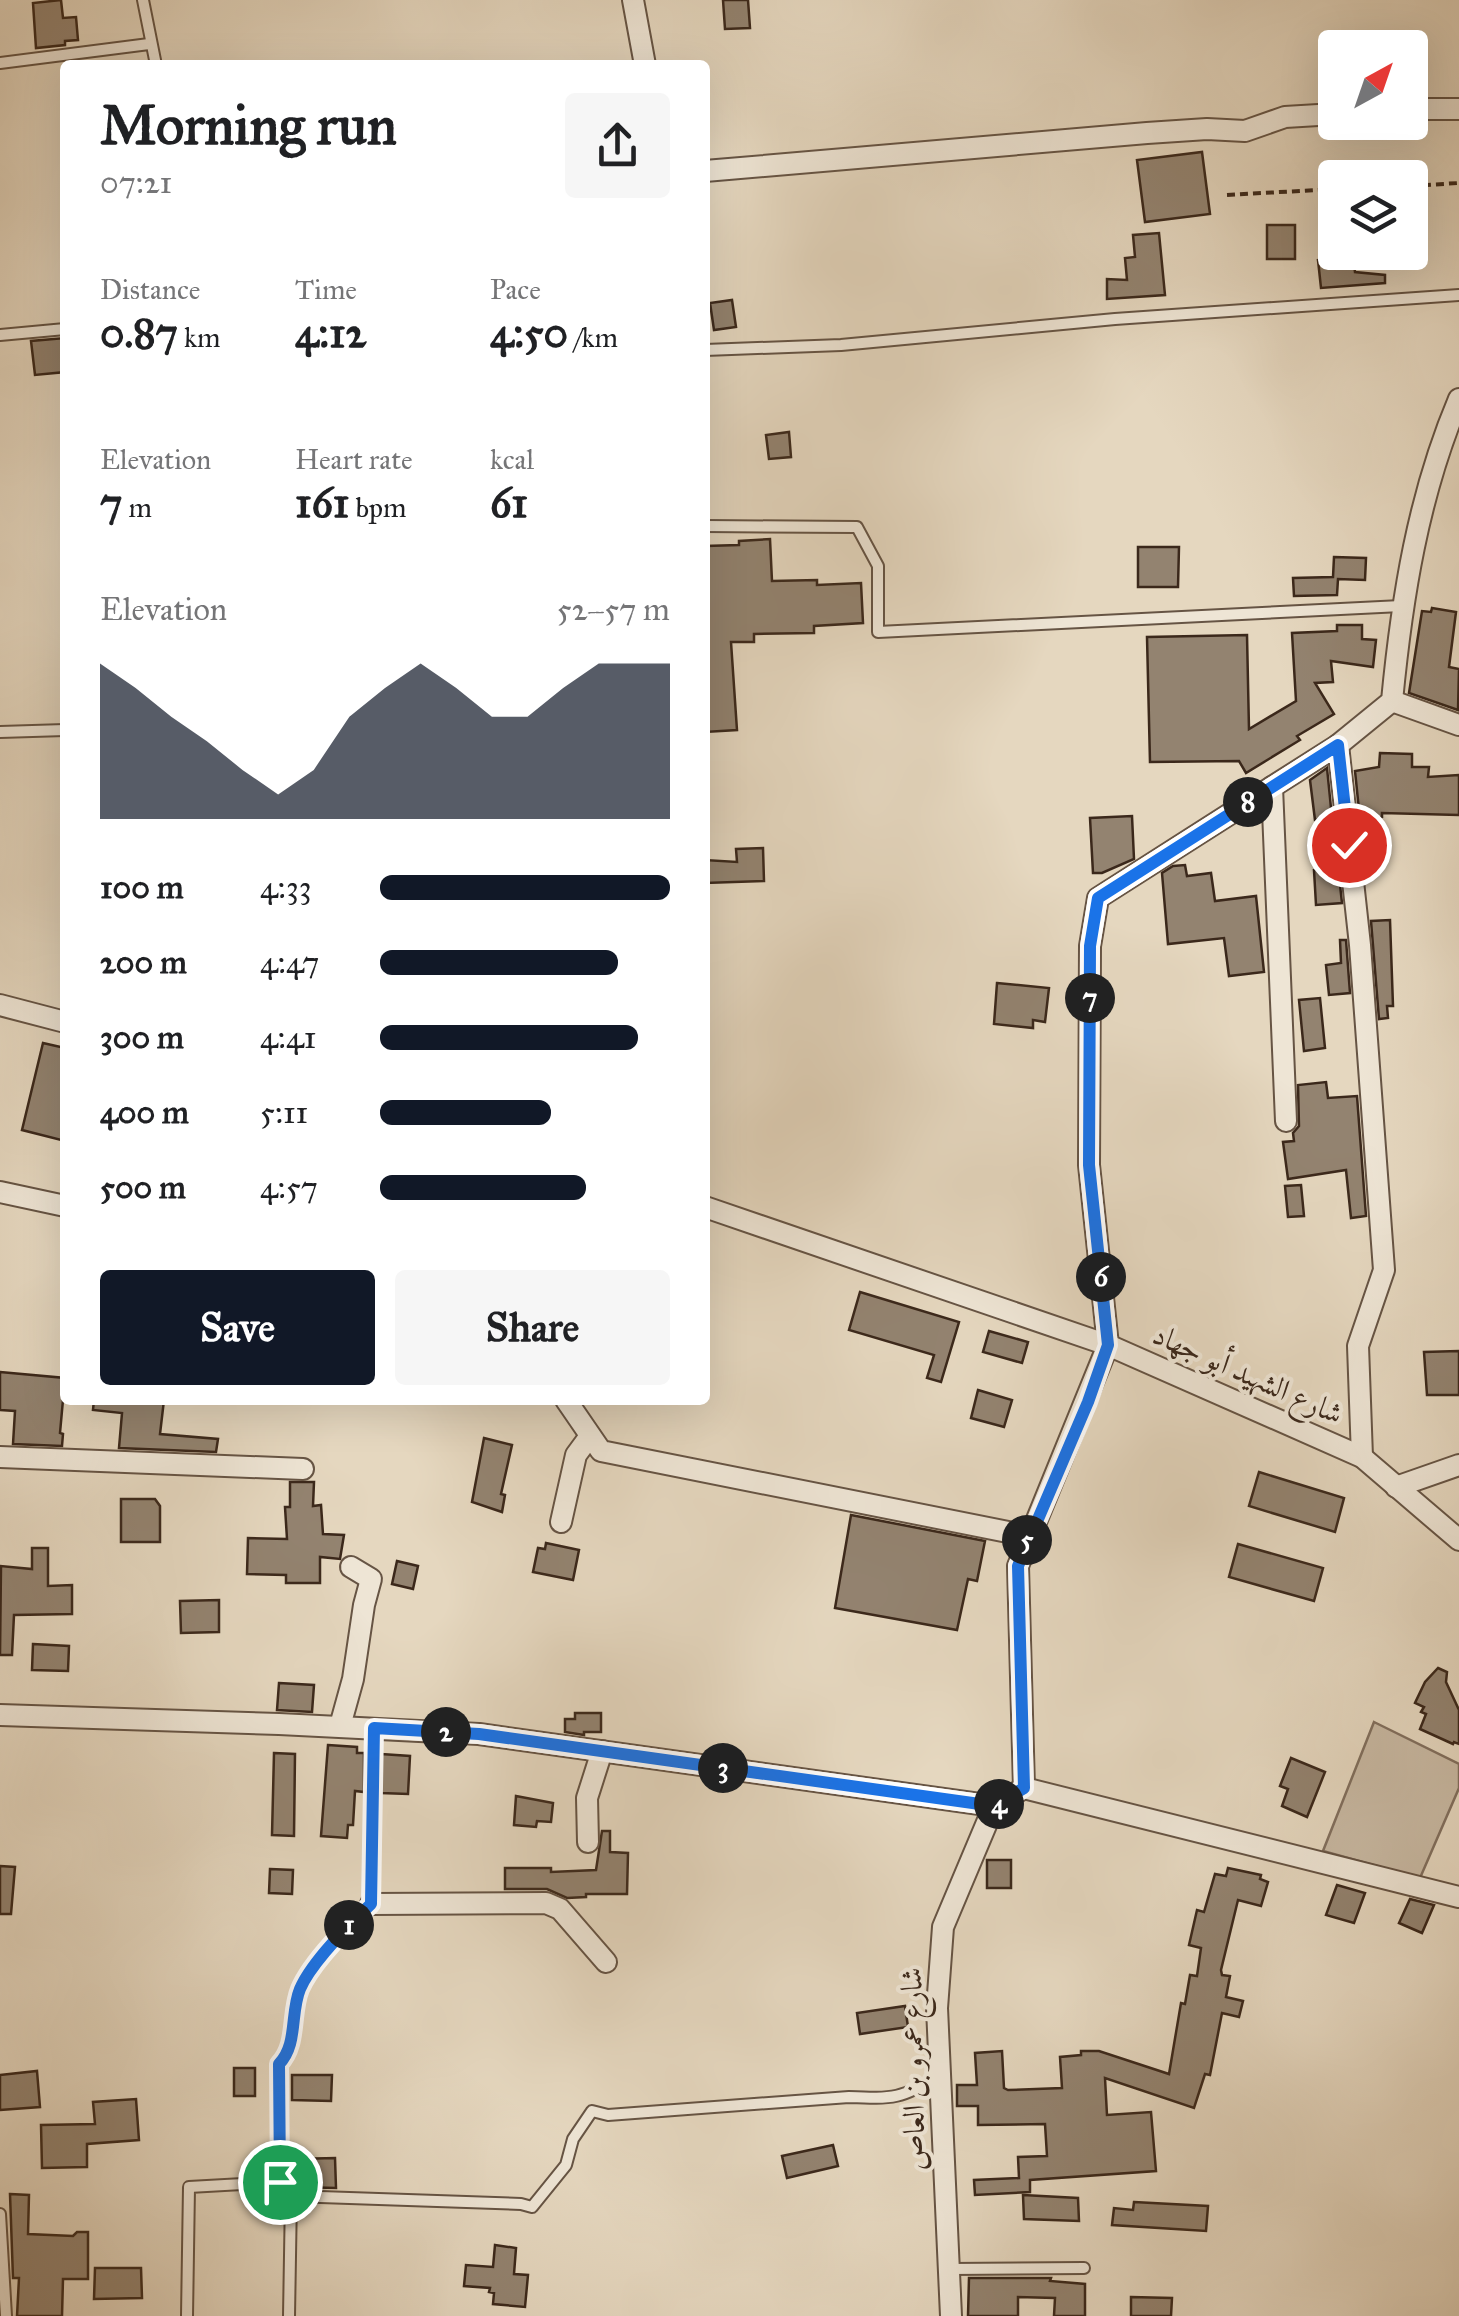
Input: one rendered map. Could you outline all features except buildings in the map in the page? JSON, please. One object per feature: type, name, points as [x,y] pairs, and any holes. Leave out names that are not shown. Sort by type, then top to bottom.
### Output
[{"type":"street","points":[[634,0],[644,60]]},
{"type":"street","points":[[1428,109],[1459,108]]},
{"type":"street","points":[[710,170],[1147,133],[1207,129],[1244,132],[1285,117],[1318,115]]},
{"type":"street","points":[[1024,1788],[1018,1566],[1108,1345],[1089,1165],[1090,946],[1098,898],[1338,745],[1392,700],[1401,606],[1411,554],[1433,468],[1457,408]]},
{"type":"street","points":[[1392,700],[1459,725]]},
{"type":"street","points":[[1338,745],[1360,945],[1384,1270],[1358,1346],[1362,1457]]},
{"type":"street","points":[[1272,787],[1286,1121]]},
{"type":"street","points":[[0,1005],[60,1021]]},
{"type":"street","points":[[0,1192],[60,1205]]},
{"type":"street","name":"شارع الشهيد أبو جهاد","points":[[710,1210],[1108,1345],[1362,1457],[1459,1540]]},
{"type":"street","points":[[569,1405],[601,1451],[1028,1536]]},
{"type":"street","points":[[561,1522],[576,1455],[590,1436]]},
{"type":"street","points":[[0,1457],[303,1469]]},
{"type":"street","points":[[1396,1486],[1459,1465]]},
{"type":"street","points":[[340,1726],[371,1580],[351,1567]]},
{"type":"street","points":[[0,1716],[479,1734],[994,1806],[1024,1788],[1459,1897]]},
{"type":"street","points":[[588,1842],[587,1798],[602,1751]]},
{"type":"street","name":"شارع عمرو بن العاص","points":[[950,2316],[936,2008],[943,1927],[994,1806]]},
{"type":"street","points":[[371,1904],[546,1903],[560,1909],[606,1962]]},
{"type":"lane","points":[[142,0],[154,60]]},
{"type":"lane","points":[[0,63],[149,44]]},
{"type":"lane","points":[[710,350],[841,345],[1114,319],[1459,295]]},
{"type":"lane","points":[[0,334],[60,329]]},
{"type":"lane","points":[[710,526],[857,527],[878,566],[878,632],[1401,606]]},
{"type":"lane","points":[[0,732],[60,730]]},
{"type":"lane","points":[[371,1904],[374,1728]]},
{"type":"lane","points":[[291,2196],[532,2207],[566,2165],[573,2139],[592,2111],[608,2115],[849,2097],[888,2098],[908,2095],[940,2075]]},
{"type":"lane","points":[[186,2316],[189,2187],[280,2183],[291,2196],[288,2316]]},
{"type":"lane","points":[[0,2214],[6,2316]]},
{"type":"lane","points":[[950,2269],[1084,2268]]},
{"type":"path","points":[[1428,185],[1459,183]]},
{"type":"path","points":[[1227,195],[1318,191]]},
{"type":"path","points":[[280,2183],[279,2064],[287,2056],[300,1990],[341,1932],[371,1904]]},
{"type":"shaded area","points":[[1374,1722],[1459,1764],[1459,1788],[1420,1878],[1323,1851]]},
{"type":"route","points":[[280,2182],[279,2064],[287,2056],[300,1990],[341,1932],[371,1904],[374,1728],[479,1734],[994,1806],[1024,1788],[1018,1566],[1108,1345],[1089,1165],[1090,946],[1098,898],[1338,745],[1349,845]]}]
